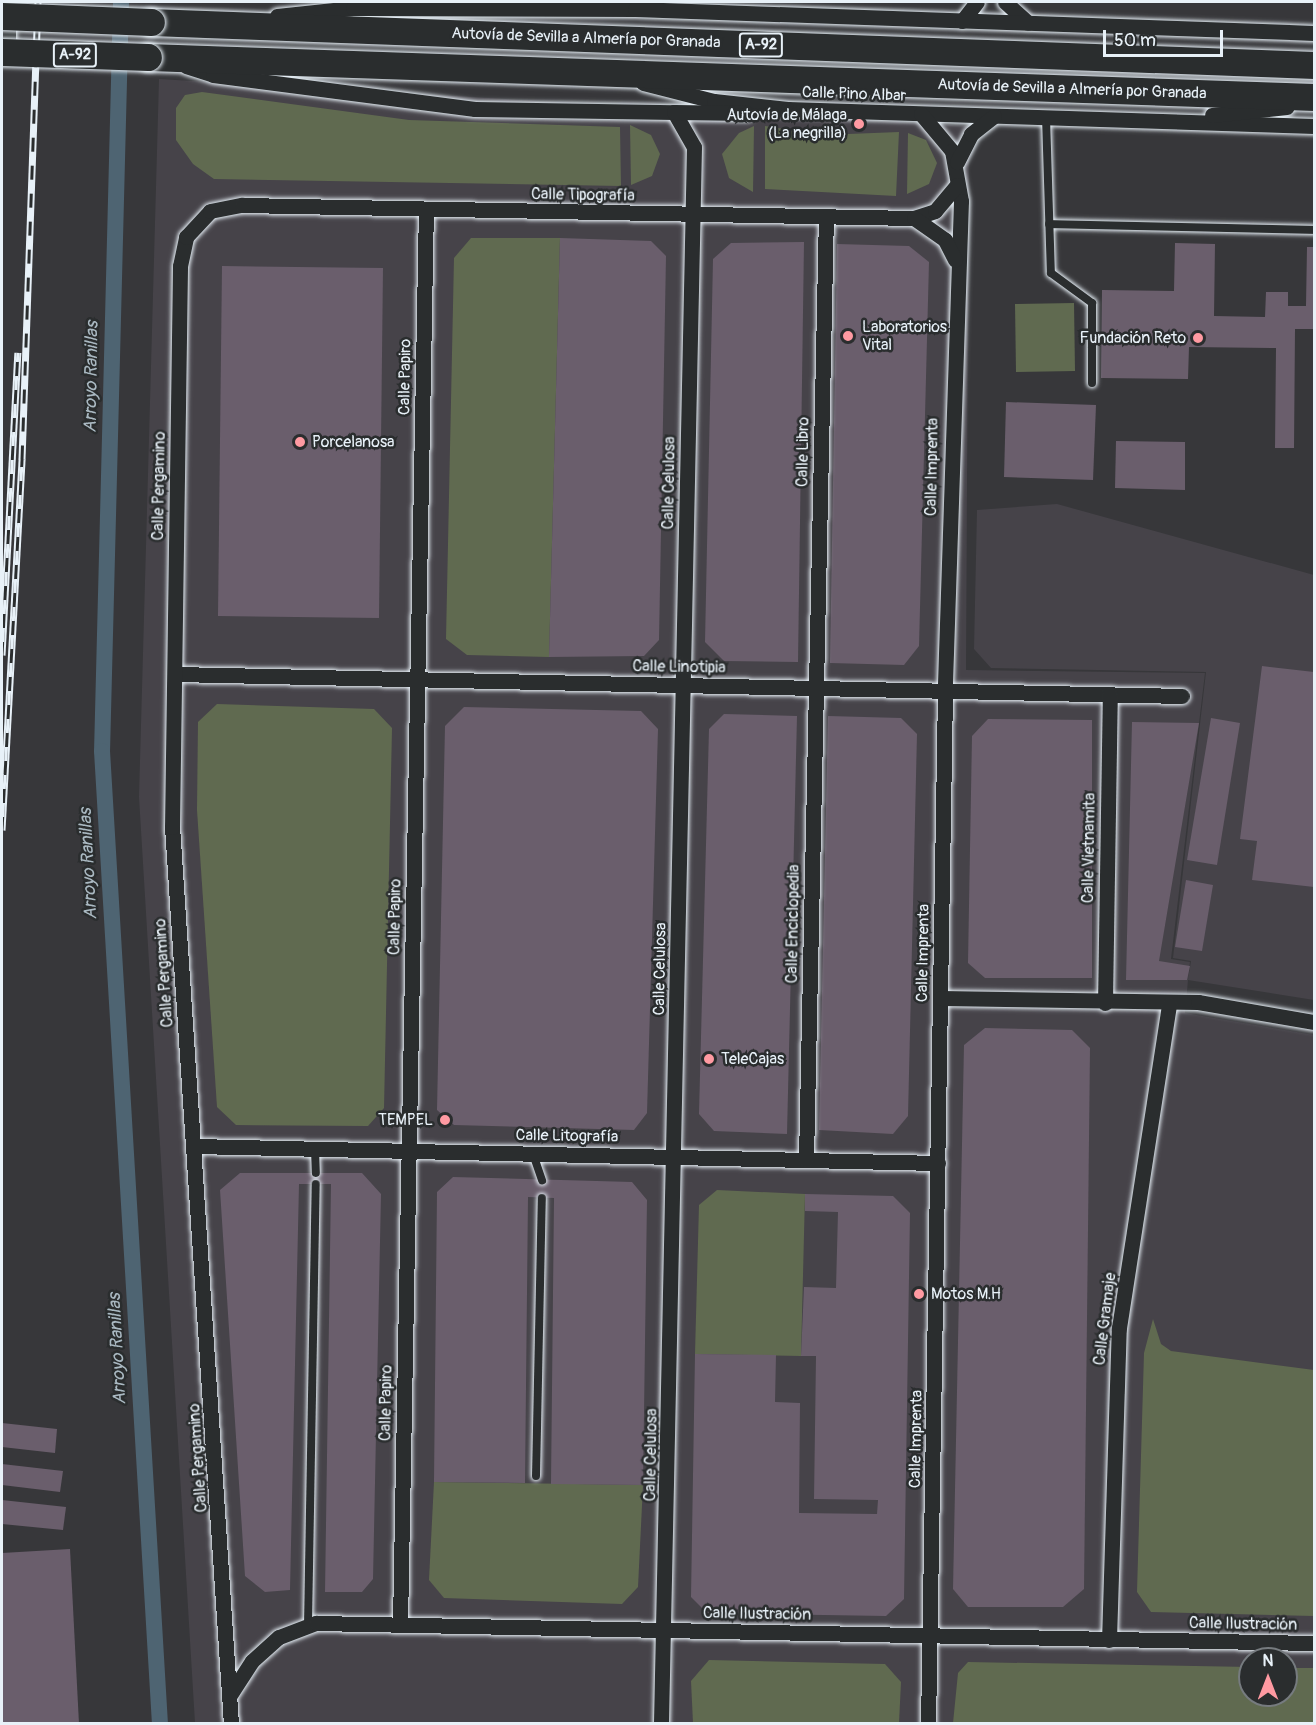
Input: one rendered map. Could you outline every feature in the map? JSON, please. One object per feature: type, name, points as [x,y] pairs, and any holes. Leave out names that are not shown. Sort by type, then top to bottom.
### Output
[{"type":"highway","name":"Autovía de Sevilla a Almería por Granada","points":[[2,18],[1314,65]]},
{"type":"highway","points":[[2,18],[2,50]]},
{"type":"highway","name":"Autovía de Sevilla a Almería por Granada","points":[[2,50],[1314,97]]},
{"type":"street","points":[[962,21],[976,2]]},
{"type":"street","points":[[1005,2],[1028,23]]},
{"type":"street","points":[[207,24],[364,8],[635,9],[1314,33]]},
{"type":"street","points":[[155,57],[213,75],[388,100],[476,109],[674,112],[788,110]]},
{"type":"street","points":[[599,72],[714,102],[788,110]]},
{"type":"street","points":[[1158,120],[1314,104]]},
{"type":"street","name":"Calle Pino Albar","points":[[788,110],[1314,126]]},
{"type":"street","name":"Calle Celulosa","points":[[661,1724],[665,1630],[694,147],[674,112]]},
{"type":"street","name":"Calle Imprenta","points":[[921,114],[943,133],[957,162],[960,222],[955,260],[945,691],[932,1636],[928,1724]]},
{"type":"street","name":"Calle Imprenta","points":[[957,162],[971,134],[994,116]]},
{"type":"street","points":[[914,218],[935,211],[957,185]]},
{"type":"street","name":"Calle Tipografía","points":[[195,223],[228,206],[914,218]]},
{"type":"street","name":"Calle Papiro","points":[[400,1624],[426,211]]},
{"type":"street","name":"Calle Libro","points":[[816,688],[826,216]]},
{"type":"street","points":[[914,218],[945,240],[955,260]]},
{"type":"street","name":"Calle Pergamino","points":[[195,223],[180,253],[172,827],[231,1724]]},
{"type":"street","name":"Calle Linotipia","points":[[175,674],[1182,696]]},
{"type":"street","name":"Calle Enciclopedia","points":[[806,1160],[816,688]]},
{"type":"street","name":"Calle Vietnamita","points":[[1105,1003],[1110,694]]},
{"type":"street","points":[[941,998],[1169,1005],[1198,1002],[1314,1022]]},
{"type":"street","name":"Calle Gramaje","points":[[1109,1640],[1119,1328],[1169,1005]]},
{"type":"street","name":"Calle Litografía","points":[[194,1146],[938,1163]]},
{"type":"street","name":"Calle Ilustración","points":[[230,1695],[259,1655],[279,1637],[308,1625],[400,1624],[1314,1643]]},
{"type":"lane","points":[[1046,117],[1051,273],[1092,303],[1092,383]]},
{"type":"lane","points":[[1049,224],[1314,230]]},
{"type":"lane","points":[[315,1149],[316,1173]]},
{"type":"lane","points":[[533,1154],[542,1180]]},
{"type":"lane","points":[[308,1625],[316,1184]]},
{"type":"lane","points":[[536,1476],[542,1198]]},
{"type":"shaded area","points":[[159,79],[969,126],[966,670],[1205,673],[1171,959],[1190,962],[1188,979],[1191,961],[1173,958],[1206,672],[991,668],[974,649],[977,510],[1057,504],[1314,575],[1314,1000],[1188,980],[1185,1013],[1314,1035],[1314,1723],[195,1723],[139,797]]},
{"type":"green space","points":[[202,92],[409,120],[620,127],[621,186],[214,179],[193,164],[176,140],[176,108],[185,95]]},
{"type":"green space","points":[[630,125],[651,135],[660,154],[652,176],[631,185]]},
{"type":"green space","points":[[754,126],[753,192],[729,178],[722,154],[739,133]]},
{"type":"green space","points":[[765,126],[823,135],[899,132],[896,196],[765,189]]},
{"type":"green space","points":[[908,133],[926,140],[937,163],[929,184],[907,194]]},
{"type":"green space","points":[[471,238],[560,238],[549,657],[467,655],[446,639],[454,258]]},
{"type":"green space","points":[[1074,303],[1075,371],[1016,372],[1015,304]]},
{"type":"green space","points":[[217,704],[374,709],[392,728],[384,1108],[368,1126],[236,1125],[217,1107],[197,810],[198,722]]},
{"type":"green space","points":[[717,1190],[805,1194],[801,1356],[695,1354],[699,1205]]},
{"type":"green space","points":[[1153,1319],[1161,1344],[1171,1351],[1314,1370],[1314,1616],[1151,1612],[1137,1592],[1144,1353]]},
{"type":"green space","points":[[434,1482],[643,1485],[638,1587],[622,1604],[444,1598],[429,1580]]},
{"type":"green space","points":[[709,1660],[885,1664],[901,1682],[899,1723],[693,1723],[691,1681]]},
{"type":"green space","points":[[968,1662],[1238,1667],[1238,1707],[1298,1707],[1298,1668],[1314,1668],[1314,1723],[953,1723],[958,1673]]},
{"type":"building","points":[[560,238],[651,241],[666,256],[659,640],[644,656],[549,657]]},
{"type":"building","points":[[804,242],[798,662],[724,661],[705,642],[713,259],[731,243]]},
{"type":"building","name":"Fundación Reto","points":[[1175,243],[1215,244],[1214,316],[1265,317],[1266,292],[1288,292],[1288,306],[1306,306],[1307,247],[1314,247],[1314,329],[1295,329],[1294,448],[1275,448],[1276,348],[1189,347],[1188,379],[1101,378],[1102,290],[1174,291]]},
{"type":"building","points":[[837,244],[909,246],[929,262],[919,646],[904,665],[830,663]]},
{"type":"building","name":"Porcelanosa","points":[[222,266],[383,268],[379,618],[218,616]]},
{"type":"building","points":[[1006,402],[1096,405],[1093,480],[1004,477]]},
{"type":"building","points":[[1116,441],[1185,442],[1185,490],[1115,488]]},
{"type":"building","points":[[1262,666],[1314,672],[1314,887],[1252,880],[1257,841],[1240,839]]},
{"type":"building","points":[[464,707],[641,711],[658,729],[647,1113],[634,1130],[454,1125],[437,1110],[445,726]]},
{"type":"building","points":[[724,714],[797,716],[787,1134],[714,1131],[699,1114],[709,729]]},
{"type":"building","points":[[828,716],[901,718],[917,734],[908,1116],[893,1134],[819,1130]]},
{"type":"building","points":[[1211,718],[1240,723],[1217,865],[1187,860]]},
{"type":"building","points":[[988,719],[1092,720],[1092,978],[985,978],[968,963],[972,736]]},
{"type":"building","points":[[1132,722],[1199,723],[1159,961],[1190,966],[1187,980],[1126,980]]},
{"type":"building","points":[[1186,880],[1213,885],[1202,951],[1175,947]]},
{"type":"building","points":[[985,1028],[1072,1030],[1090,1048],[1084,1589],[1063,1607],[968,1607],[953,1589],[964,1045]]},
{"type":"building","points":[[240,1173],[362,1173],[381,1194],[373,1579],[362,1592],[325,1592],[331,1184],[299,1184],[290,1590],[265,1592],[245,1576],[220,1190]]},
{"type":"building","points":[[453,1177],[632,1182],[647,1200],[643,1485],[551,1484],[554,1198],[528,1197],[525,1483],[434,1482],[437,1192]]},
{"type":"building","points":[[805,1194],[893,1196],[910,1213],[904,1599],[886,1616],[707,1613],[691,1597],[695,1354],[776,1355],[775,1402],[800,1403],[799,1513],[877,1514],[878,1500],[814,1499],[816,1356],[801,1356],[804,1287],[836,1288],[838,1212],[805,1211]]},
{"type":"building","points":[[2,1423],[57,1429],[55,1453],[2,1447]]},
{"type":"building","points":[[2,1464],[63,1471],[60,1492],[2,1485]]},
{"type":"building","points":[[2,1500],[66,1507],[63,1530],[2,1524]]},
{"type":"building","points":[[70,1549],[79,1724],[2,1724],[2,1553]]},
{"type":"waterway","name":"Arroyo Ranillas","points":[[121,2],[102,751],[160,1724]]},
{"type":"railway","points":[[2,830],[22,459],[38,2]]},
{"type":"railway","points":[[2,655],[18,352]]},
{"type":"place","name":"Autovía de Málaga (La negrilla)","points":[[859,124]]},
{"type":"place","name":"Laboratorios Vital","points":[[848,336]]},
{"type":"place","name":"Fundación Reto","points":[[1198,338]]},
{"type":"place","name":"Porcelanosa","points":[[300,442]]},
{"type":"place","name":"TeleCajas","points":[[709,1059]]},
{"type":"place","name":"TEMPEL","points":[[445,1120]]},
{"type":"place","name":"Motos M.H","points":[[919,1294]]}]
